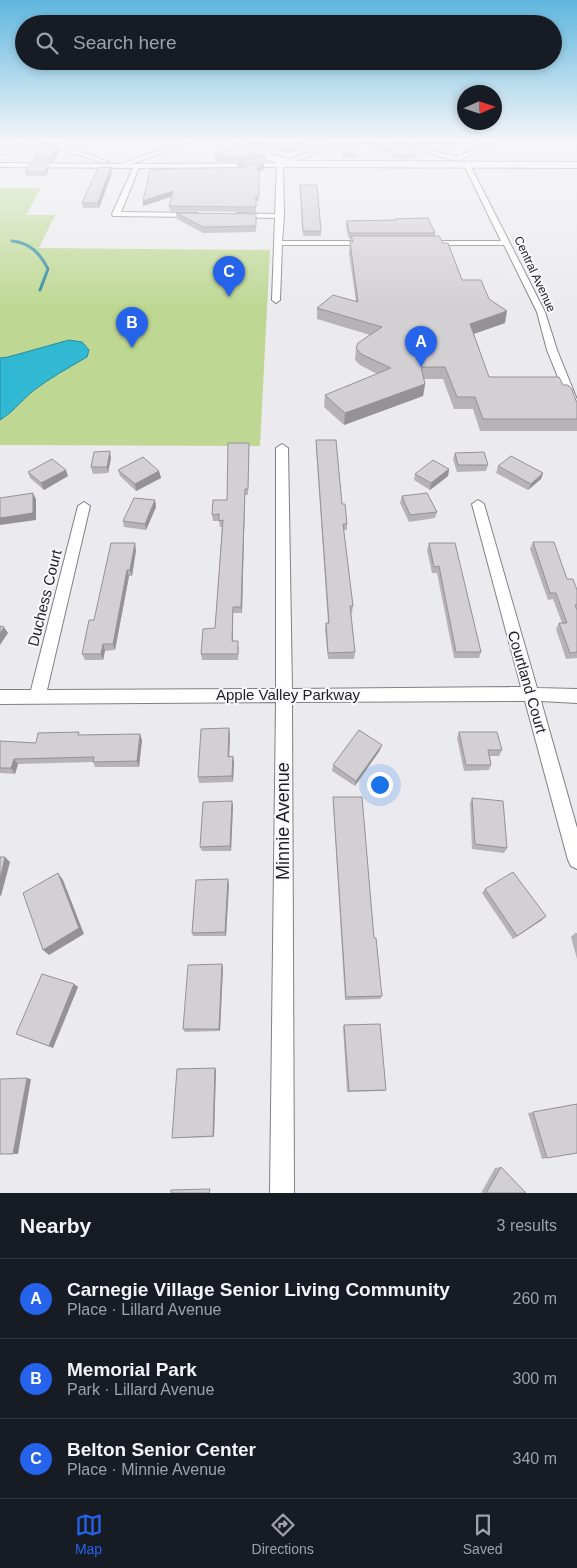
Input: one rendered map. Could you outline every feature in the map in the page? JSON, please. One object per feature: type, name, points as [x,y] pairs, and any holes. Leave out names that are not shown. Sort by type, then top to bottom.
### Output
[{"type":"street","points":[[124,196],[116,214],[203,215]]},
{"type":"street","points":[[276,300],[281,196]]},
{"type":"street","name":"Central Avenue","points":[[481,196],[507,242],[541,312],[552,350],[574,403]]},
{"type":"street","points":[[232,215],[280,216]]},
{"type":"street","points":[[418,243],[507,242]]},
{"type":"street","points":[[278,243],[378,243]]},
{"type":"street","name":"Minnie Avenue","points":[[282,448],[284,695],[282,1193]]},
{"type":"street","name":"Courtland Court","points":[[478,504],[577,860]]},
{"type":"street","name":"Duchess Court","points":[[37,698],[84,506]]},
{"type":"street","name":"Apple Valley Parkway","points":[[0,697],[530,694],[577,696]]},
{"type":"green space","points":[[0,196],[37,196],[26,215],[55,215],[39,248],[270,250],[260,446],[0,445]]},
{"type":"water","points":[[69,340],[82,342],[89,350],[87,357],[39,386],[0,420],[0,358]]},
{"type":"building","points":[[85,196],[101,196],[98,203],[82,203]]},
{"type":"building","points":[[144,196],[159,196],[143,201]]},
{"type":"building","points":[[172,196],[259,196],[256,196],[256,207],[169,206]]},
{"type":"building","points":[[301,196],[318,196],[321,231],[303,231]]},
{"type":"building","points":[[176,213],[256,214],[256,226],[203,227]]},
{"type":"building","points":[[428,218],[435,233],[349,233],[347,221],[396,220]]},
{"type":"building","points":[[351,236],[439,236],[443,243],[448,243],[462,280],[481,280],[489,299],[507,311],[470,324],[489,377],[559,377],[563,385],[568,385],[572,389],[577,401],[577,419],[483,419],[475,397],[457,397],[445,367],[421,367],[425,384],[345,413],[325,395],[391,368],[361,354],[356,348],[358,343],[382,327],[317,308],[333,295],[358,302],[350,242],[353,242]]},
{"type":"building","points":[[316,440],[336,440],[342,504],[345,504],[347,524],[343,524],[353,606],[350,606],[355,652],[328,653],[326,623],[329,623]]},
{"type":"building","points":[[228,443],[249,443],[248,489],[245,489],[241,607],[233,607],[232,641],[238,641],[238,654],[201,654],[203,629],[215,628],[223,520],[219,521],[219,514],[212,515],[213,500],[227,500]]},
{"type":"building","points":[[110,451],[107,467],[91,467],[94,452]]},
{"type":"building","points":[[484,452],[488,465],[458,465],[455,453]]},
{"type":"building","points":[[511,456],[543,473],[531,484],[498,466]]},
{"type":"building","points":[[143,457],[159,471],[135,484],[118,470]]},
{"type":"building","points":[[52,459],[66,470],[41,483],[28,472]]},
{"type":"building","points":[[433,460],[449,469],[431,483],[415,474]]},
{"type":"building","points":[[33,493],[33,513],[0,518],[0,498]]},
{"type":"building","points":[[427,493],[437,512],[410,515],[402,496]]},
{"type":"building","points":[[134,498],[155,500],[145,524],[123,521]]},
{"type":"building","points":[[533,542],[554,542],[567,579],[573,579],[577,590],[577,605],[575,605],[577,610],[577,652],[570,653],[559,623],[567,623],[556,593],[550,593]]},
{"type":"building","points":[[111,543],[135,543],[130,570],[127,570],[113,644],[103,644],[101,654],[82,654],[89,620],[94,620]]},
{"type":"building","points":[[429,543],[455,543],[481,652],[456,652],[439,566],[434,567]]},
{"type":"building","points":[[0,626],[4,627],[0,634]]},
{"type":"building","points":[[229,728],[228,757],[233,756],[232,776],[198,777],[201,729]]},
{"type":"building","points":[[359,730],[382,745],[356,781],[333,765]]},
{"type":"building","points":[[79,732],[78,735],[140,734],[137,761],[93,762],[94,757],[14,759],[11,768],[0,768],[0,741],[36,743],[38,733]]},
{"type":"building","points":[[459,732],[497,732],[502,750],[488,750],[491,765],[466,765]]},
{"type":"building","points":[[333,797],[362,797],[374,938],[376,938],[382,996],[346,997]]},
{"type":"building","points":[[472,798],[503,801],[507,848],[475,844]]},
{"type":"building","points":[[232,801],[230,846],[200,847],[203,802]]},
{"type":"building","points":[[0,857],[5,857],[0,879]]},
{"type":"building","points":[[513,872],[546,916],[517,936],[485,889]]},
{"type":"building","points":[[58,873],[79,928],[43,950],[23,893]]},
{"type":"building","points":[[228,879],[225,932],[192,933],[196,880]]},
{"type":"building","points":[[222,964],[219,1029],[183,1029],[188,965]]},
{"type":"building","points":[[42,974],[74,984],[49,1046],[16,1034]]},
{"type":"building","points":[[380,1024],[386,1090],[349,1091],[344,1025]]},
{"type":"building","points":[[215,1068],[213,1136],[172,1138],[177,1069]]},
{"type":"building","points":[[27,1078],[13,1154],[0,1154],[0,1079]]},
{"type":"building","points":[[577,1104],[577,1153],[547,1158],[533,1112]]},
{"type":"building","points":[[501,1167],[526,1193],[486,1193]]},
{"type":"building","points":[[210,1189],[209,1193],[171,1193],[171,1190]]},
{"type":"waterway","points":[[12,241],[24,244],[34,250],[45,263],[48,269],[40,290]]},
{"type":"place","name":"Belton Senior Center","points":[[229,297]]},
{"type":"place","name":"Memorial Park","points":[[132,348]]},
{"type":"place","name":"Carnegie Village Senior Living Community","points":[[421,367]]}]
